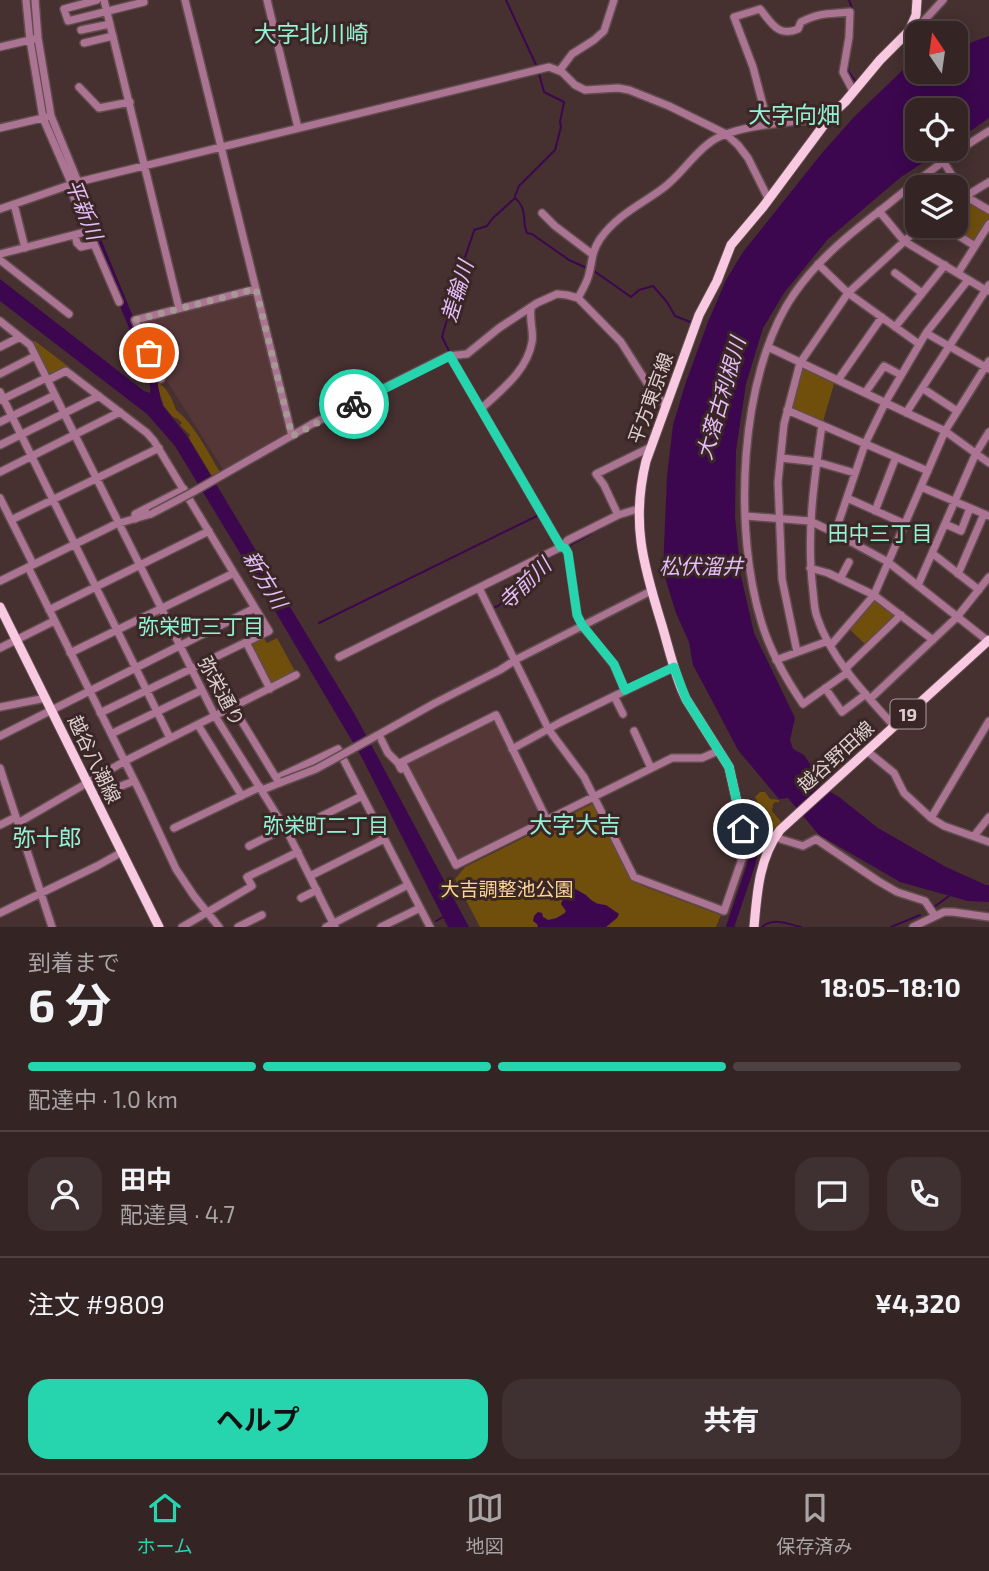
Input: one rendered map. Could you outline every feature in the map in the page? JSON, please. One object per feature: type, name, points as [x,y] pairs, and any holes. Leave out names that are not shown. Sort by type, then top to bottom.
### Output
[{"type":"main road","points":[[913,21],[917,0]]},
{"type":"main road","name":"平方東京線","points":[[751,832],[730,770],[686,699],[674,667],[640,544],[638,509],[642,478],[665,405],[699,315],[717,281],[727,253],[832,114],[905,35]]},
{"type":"main road","name":"越谷八潮線","points":[[0,607],[159,927]]},
{"type":"main road","name":"越谷野田線","points":[[754,927],[762,866],[774,837],[987,644]]},
{"type":"main road","points":[[751,832],[774,837]]},
{"type":"street","points":[[26,0],[47,117],[119,303]]},
{"type":"street","points":[[34,39],[35,0]]},
{"type":"street","points":[[97,0],[64,9],[68,21],[144,2]]},
{"type":"street","points":[[104,0],[179,308]]},
{"type":"street","points":[[185,0],[292,436]]},
{"type":"street","points":[[267,0],[298,128]]},
{"type":"street","points":[[560,70],[572,54],[604,31],[614,0]]},
{"type":"street","points":[[923,21],[943,0]]},
{"type":"street","points":[[768,124],[753,68],[734,17],[760,9],[774,26],[790,31],[799,29],[801,22],[810,17],[824,13],[850,12],[843,72],[853,92]]},
{"type":"street","points":[[80,30],[110,23]]},
{"type":"street","points":[[84,43],[113,36]]},
{"type":"street","points":[[0,47],[34,39]]},
{"type":"street","points":[[0,212],[14,204],[73,184],[145,165],[549,68],[560,70],[575,85],[585,90],[629,90],[726,134],[748,158],[768,198]]},
{"type":"street","points":[[79,87],[99,108],[130,102]]},
{"type":"street","points":[[578,298],[589,272],[592,254],[601,237],[621,215],[677,176],[707,144],[726,134],[832,114]]},
{"type":"street","points":[[0,128],[47,117]]},
{"type":"street","points":[[968,145],[989,131]]},
{"type":"street","points":[[901,615],[847,670],[803,704],[776,660],[755,601],[747,539],[744,478],[748,432],[757,382],[771,337],[786,306],[802,283],[844,239],[943,161],[952,175]]},
{"type":"street","points":[[968,194],[989,182]]},
{"type":"street","points":[[968,198],[989,210]]},
{"type":"street","points":[[14,204],[25,248]]},
{"type":"street","points":[[879,211],[904,241],[968,280],[988,289],[906,412]]},
{"type":"street","points":[[542,213],[592,254]]},
{"type":"street","points":[[958,273],[989,224]]},
{"type":"street","points":[[0,254],[89,231]]},
{"type":"street","points":[[75,235],[81,247],[94,244]]},
{"type":"street","points":[[797,652],[782,579],[779,542],[778,482],[787,410],[800,363],[848,293],[907,238]]},
{"type":"street","points":[[962,238],[975,246]]},
{"type":"street","points":[[0,260],[69,314]]},
{"type":"street","points":[[818,264],[848,293],[919,344]]},
{"type":"street","points":[[895,327],[945,265]]},
{"type":"street","points":[[895,273],[922,293]]},
{"type":"street","points":[[835,533],[865,444],[885,403],[926,333],[968,280]]},
{"type":"street","points":[[162,379],[135,320],[256,289]]},
{"type":"street","points":[[0,580],[120,523],[151,514],[312,424],[450,356],[467,354],[499,328],[537,303],[557,294],[578,298],[621,342],[647,383],[665,405]]},
{"type":"street","points":[[481,409],[515,376],[526,359],[533,337],[529,322],[531,308]]},
{"type":"street","points":[[838,380],[882,317]]},
{"type":"street","points":[[0,321],[30,345],[181,645],[255,608]]},
{"type":"street","points":[[776,660],[830,643],[874,595],[945,430],[988,366],[926,333]]},
{"type":"street","points":[[0,347],[20,337]]},
{"type":"street","points":[[768,347],[945,430],[989,463]]},
{"type":"street","points":[[0,374],[35,356]]},
{"type":"street","points":[[450,356],[561,547],[568,553],[577,615],[614,664],[625,690]]},
{"type":"street","points":[[865,393],[884,366],[901,374]]},
{"type":"street","points":[[100,713],[146,690],[269,631],[159,448],[147,433],[66,371],[1,397],[32,456],[95,587],[135,668],[146,690],[170,738]]},
{"type":"street","points":[[922,388],[957,411]]},
{"type":"street","points":[[0,422],[55,395]]},
{"type":"street","points":[[0,445],[99,396]]},
{"type":"street","points":[[787,410],[928,471]]},
{"type":"street","points":[[0,472],[120,412]]},
{"type":"street","points":[[822,425],[810,521],[810,568],[817,616],[847,670],[894,726]]},
{"type":"street","points":[[918,585],[976,453],[989,432]]},
{"type":"street","points":[[618,514],[596,474],[651,447]]},
{"type":"street","points":[[11,520],[159,448]]},
{"type":"street","points":[[875,511],[896,457]]},
{"type":"street","points":[[781,458],[817,462],[855,473]]},
{"type":"street","points":[[921,487],[987,515],[958,574]]},
{"type":"street","points":[[135,519],[135,514],[184,489]]},
{"type":"street","points":[[0,498],[54,621],[176,869],[219,927]]},
{"type":"street","points":[[847,498],[905,524]]},
{"type":"street","points":[[945,524],[961,531],[970,508]]},
{"type":"street","points":[[339,657],[561,547],[568,540],[618,514],[638,509]]},
{"type":"street","points":[[746,516],[810,521],[835,533],[888,562],[987,644]]},
{"type":"street","points":[[49,610],[209,531]]},
{"type":"street","points":[[932,553],[979,590]]},
{"type":"street","points":[[841,579],[849,562]]},
{"type":"street","points":[[810,568],[874,595],[933,640]]},
{"type":"street","points":[[70,653],[234,573]]},
{"type":"street","points":[[825,688],[842,712],[868,696],[957,617],[989,578]]},
{"type":"street","points":[[479,588],[549,730],[584,777],[634,877],[724,911],[751,832]]},
{"type":"street","points":[[174,828],[261,788],[316,769],[517,659],[651,591]]},
{"type":"street","points":[[0,648],[54,621]]},
{"type":"street","points":[[246,642],[270,689]]},
{"type":"street","name":"弥栄通り","points":[[0,736],[181,645],[215,716],[287,831],[317,890],[331,926]]},
{"type":"street","points":[[512,749],[674,667]]},
{"type":"street","points":[[0,825],[17,820],[124,761],[296,675]]},
{"type":"street","points":[[111,734],[202,690]]},
{"type":"street","points":[[614,696],[623,714]]},
{"type":"street","points":[[0,707],[46,698]]},
{"type":"street","points":[[233,707],[279,781]]},
{"type":"street","points":[[547,820],[496,715],[402,762],[456,865],[547,820],[651,768],[672,758],[702,758],[718,751]]},
{"type":"street","points":[[932,818],[985,738],[989,721]]},
{"type":"street","points":[[198,724],[242,796]]},
{"type":"street","points":[[634,731],[651,768]]},
{"type":"street","points":[[378,735],[388,753],[415,786]]},
{"type":"street","points":[[279,781],[338,749],[430,927]]},
{"type":"street","points":[[867,751],[894,773],[904,793],[932,818],[944,826],[987,838]]},
{"type":"street","points":[[0,768],[52,927]]},
{"type":"street","points":[[121,786],[134,780]]},
{"type":"street","points":[[249,846],[362,796]]},
{"type":"street","points":[[974,836],[989,817]]},
{"type":"street","points":[[774,837],[803,846],[817,839],[897,892],[925,901],[935,916]]},
{"type":"street","points":[[310,876],[384,839]]},
{"type":"street","points":[[1,910],[122,852]]},
{"type":"street","points":[[182,927],[252,886],[247,877],[298,852]]},
{"type":"street","points":[[331,926],[408,885]]},
{"type":"street","points":[[301,898],[317,890]]},
{"type":"street","points":[[381,927],[420,908]]},
{"type":"street","points":[[913,927],[944,912],[989,917]]},
{"type":"street","points":[[237,927],[262,915]]},
{"type":"shaded area","points":[[252,292],[255,294],[289,431],[223,469],[156,364],[139,324],[141,321]]},
{"type":"shaded area","points":[[495,718],[545,819],[457,862],[405,762]]},
{"type":"green space","points":[[968,198],[989,210],[989,224],[975,246],[962,238],[968,238]]},
{"type":"green space","points":[[33,342],[69,367],[49,375]]},
{"type":"green space","points":[[800,363],[833,381],[822,425],[787,410]]},
{"type":"green space","points":[[156,382],[166,390],[176,410],[195,431],[220,472],[212,476],[189,438],[190,435],[180,425],[182,423],[164,406]]},
{"type":"green space","points":[[873,596],[897,615],[865,644],[847,627]]},
{"type":"green space","points":[[254,613],[265,629],[250,639],[240,620]]},
{"type":"green space","points":[[263,637],[267,643],[277,638],[296,673],[272,685],[250,643]]},
{"type":"green space","points":[[760,792],[765,792],[770,799],[779,800],[773,804],[772,811],[782,823],[765,832],[761,815],[758,815],[756,808],[759,806],[755,797]]},
{"type":"green space","name":"大吉調整池公園","points":[[592,804],[634,882],[721,915],[716,927],[606,927],[606,905],[599,904],[569,887],[562,888],[566,911],[562,916],[548,920],[543,917],[537,924],[538,927],[480,927],[455,879],[465,867]]},
{"type":"water","name":"松伏溜井","points":[[989,36],[989,118],[968,133],[968,98],[905,98],[905,161],[926,161],[901,177],[828,239],[784,293],[763,328],[746,384],[736,451],[735,517],[741,576],[754,633],[795,718],[790,740],[793,749],[804,755],[814,770],[820,770],[815,783],[839,797],[878,828],[946,867],[989,885],[989,902],[968,901],[900,882],[819,835],[788,798],[779,799],[738,750],[693,665],[689,642],[676,613],[663,571],[667,476],[673,425],[686,382],[726,280],[743,252],[822,153],[855,116],[905,68],[905,84],[968,84],[968,44]]},
{"type":"water","name":"新方川","points":[[0,279],[144,391],[150,393],[151,387],[156,386],[163,406],[187,436],[354,713],[469,927],[448,927],[361,756],[175,446],[147,414],[0,301]]},
{"type":"water","points":[[564,886],[586,895],[597,904],[606,905],[619,914],[617,918],[606,927],[538,927],[533,921],[538,912],[548,920],[565,913],[561,904]]},
{"type":"waterway","name":"平新川","points":[[30,0],[49,123],[151,371],[156,396]]},
{"type":"waterway","points":[[506,0],[537,67]]},
{"type":"waterway","points":[[849,0],[852,8]]},
{"type":"waterway","points":[[849,56],[848,71],[856,82]]},
{"type":"waterway","points":[[515,196],[519,186],[555,150],[561,127],[564,102],[544,92],[539,74]]},
{"type":"waterway","name":"差輪川","points":[[474,230],[487,226],[515,198],[518,201]]},
{"type":"waterway","name":"差輪川","points":[[519,202],[527,233],[569,260],[589,269]]},
{"type":"waterway","name":"差輪川","points":[[449,351],[442,337],[474,231]]},
{"type":"waterway","name":"差輪川","points":[[594,271],[631,297],[639,290],[653,286],[675,316],[693,323]]},
{"type":"waterway","points":[[319,623],[539,515]]},
{"type":"waterway","name":"寺前川","points":[[595,531],[603,527]]},
{"type":"waterway","name":"寺前川","points":[[568,546],[592,533]]},
{"type":"waterway","name":"寺前川","points":[[497,617],[493,608],[529,581],[531,575],[542,567],[544,560],[556,554]]},
{"type":"waterway","points":[[730,927],[756,843],[748,809]]},
{"type":"waterway","points":[[641,884],[721,914]]},
{"type":"waterway","points":[[934,907],[949,896]]},
{"type":"waterway","points":[[891,927],[920,915]]},
{"type":"waterway","points":[[436,921],[445,916]]},
{"type":"waterway","points":[[762,927],[771,922],[801,927]]},
{"type":"way so far","points":[[149,353],[135,320],[256,289],[292,436],[354,404]]},
{"type":"district","name":"大字北川崎","points":[[311,33]]},
{"type":"district","name":"大字向畑","points":[[794,114]]},
{"type":"district","name":"田中三丁目","points":[[880,532]]},
{"type":"district","name":"弥栄町三丁目","points":[[201,625]]},
{"type":"district","name":"弥栄町二丁目","points":[[326,824]]},
{"type":"district","name":"大字大吉","points":[[575,824]]},
{"type":"district","name":"弥十郎","points":[[47,837]]},
{"type":"route","points":[[354,404],[450,356],[561,547],[568,553],[577,615],[582,625],[614,664],[625,690],[674,667],[686,699],[729,767],[743,829]]},
{"type":"water label","name":"大落古利根川","points":[[720,398]]}]
